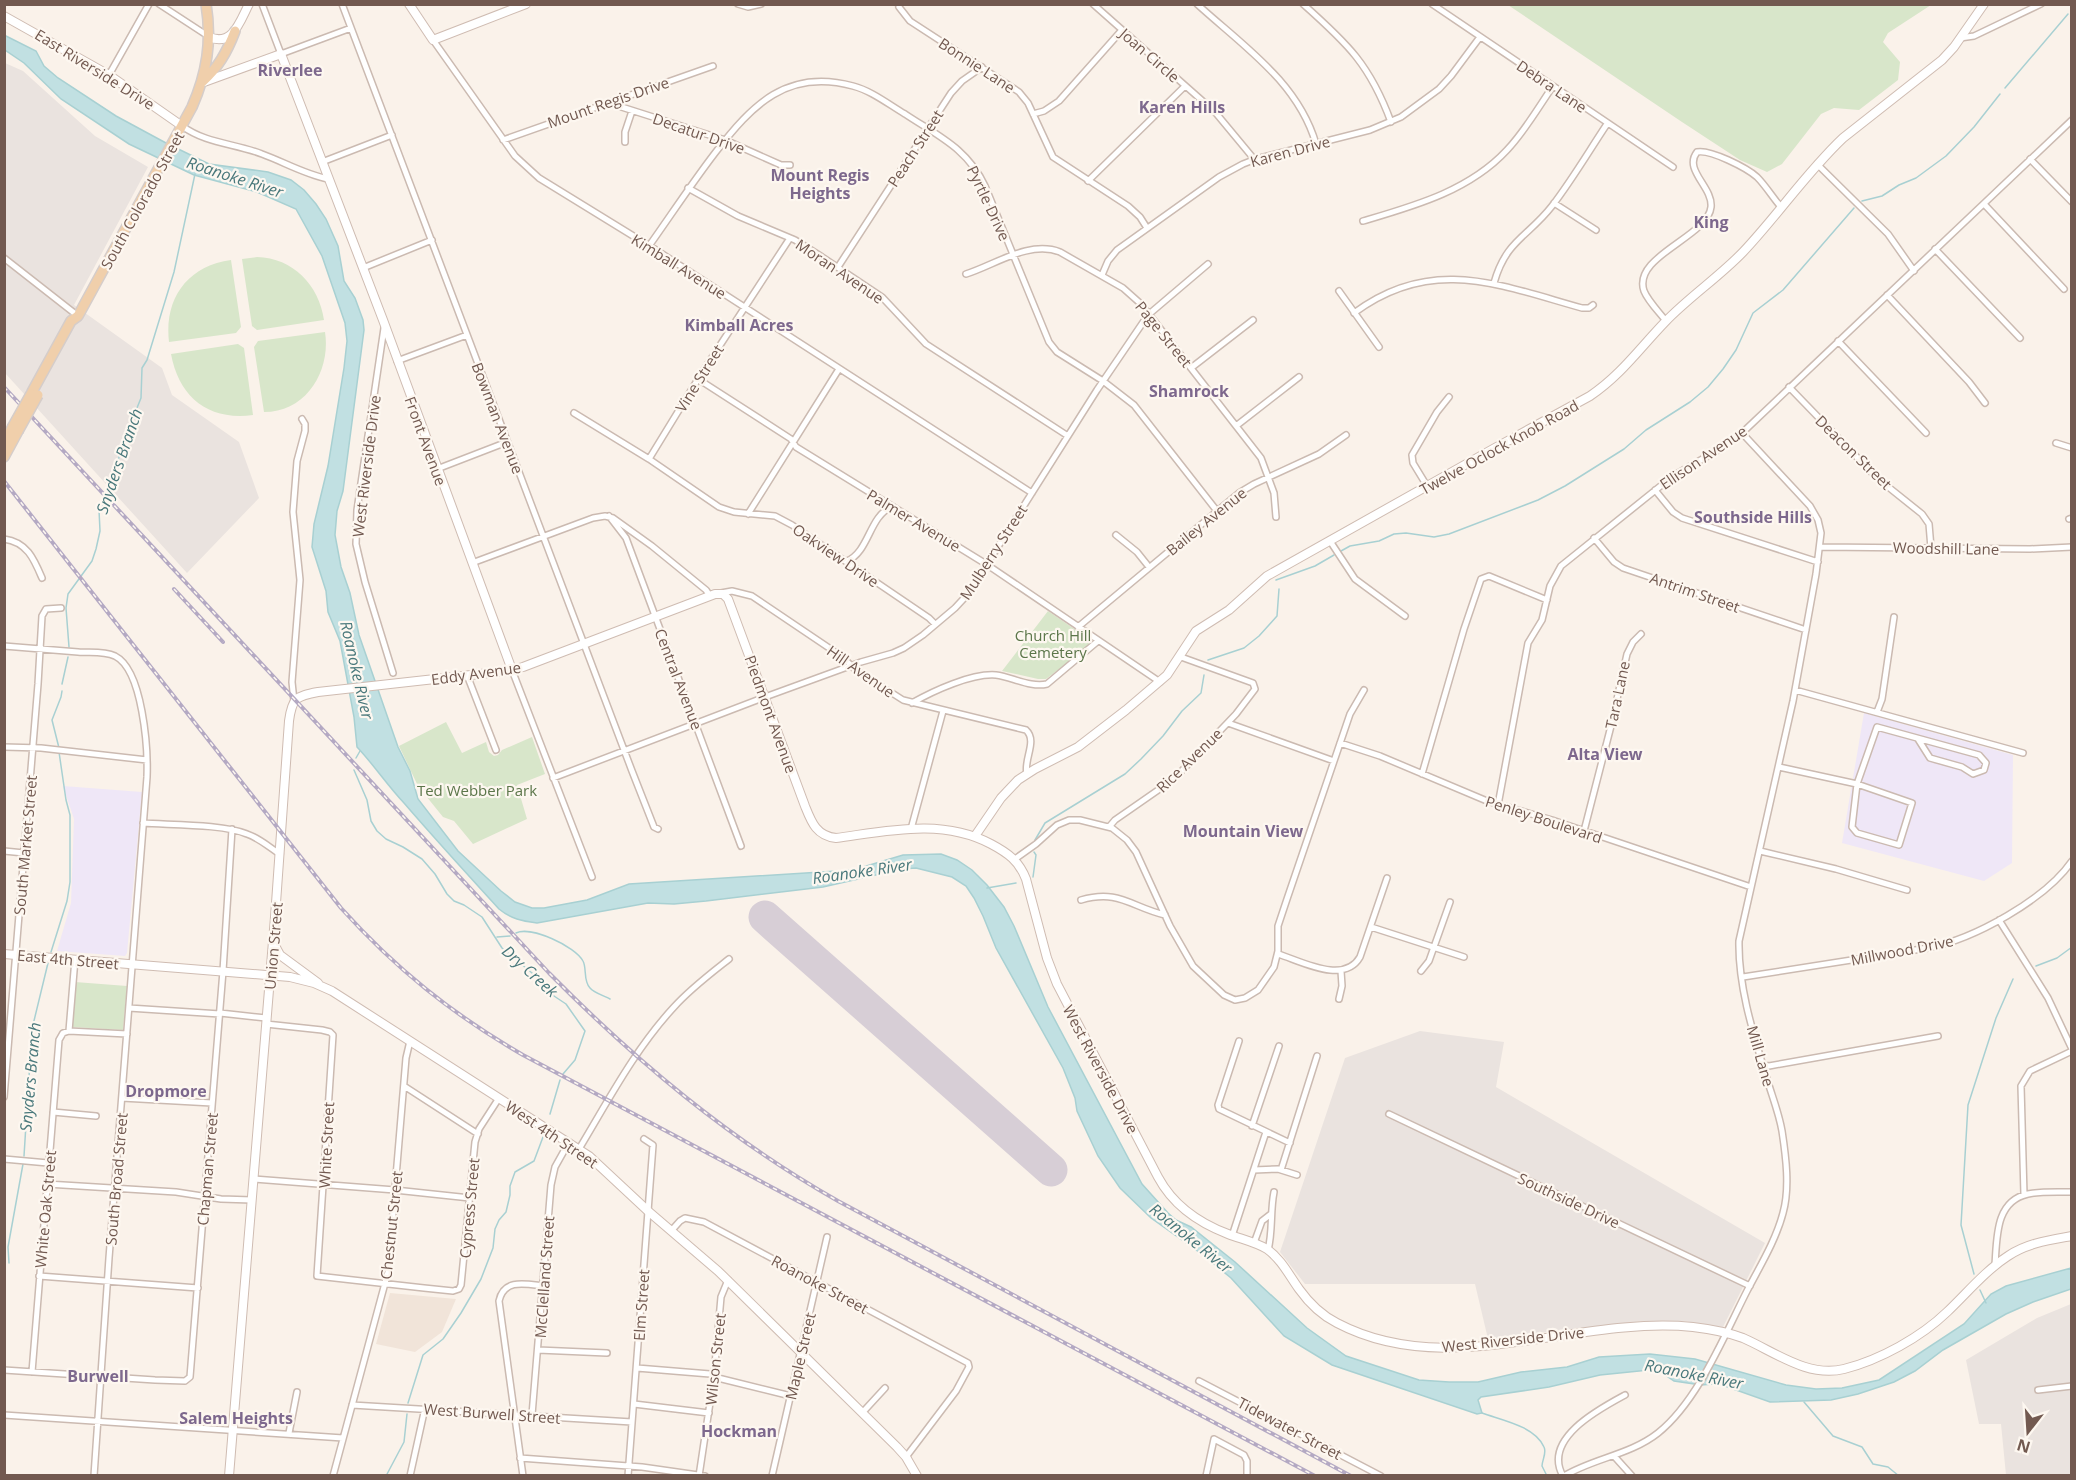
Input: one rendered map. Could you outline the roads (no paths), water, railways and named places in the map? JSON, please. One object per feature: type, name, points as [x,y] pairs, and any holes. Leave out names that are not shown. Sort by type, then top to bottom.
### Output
[{"type":"main road","points":[[202,82],[208,56],[209,37],[206,4]]},
{"type":"main road","points":[[202,82],[215,71],[235,32]]},
{"type":"main road","name":"South Colorado Street","points":[[4,457],[15,430],[76,324],[78,316],[180,130],[202,82]]},
{"type":"main road","name":"South Colorado Street","points":[[4,443],[15,430]]},
{"type":"street","points":[[109,75],[149,4]]},
{"type":"street","points":[[159,4],[209,37],[222,40],[235,32],[249,4]]},
{"type":"street","name":"Front Avenue","points":[[262,4],[592,877]]},
{"type":"street","name":"Bowman Avenue","points":[[342,4],[654,827],[658,829]]},
{"type":"street","name":"Kimball Avenue","points":[[409,4],[503,140],[524,165],[539,178],[649,246],[1032,493]]},
{"type":"street","points":[[434,40],[503,8],[526,4]]},
{"type":"street","points":[[738,4],[748,7],[761,4]]},
{"type":"street","name":"Joan Circle","points":[[1093,4],[1215,112],[1254,159]]},
{"type":"street","points":[[1197,4],[1286,86],[1305,114],[1316,144]]},
{"type":"street","points":[[1303,4],[1360,59],[1379,91],[1391,122]]},
{"type":"street","name":"Debra Lane","points":[[1432,4],[1672,167]]},
{"type":"street","name":"Twelve Oclock Knob Road","points":[[975,836],[1001,798],[1027,774],[1078,747],[1160,682],[1181,657],[1196,631],[1229,610],[1267,576],[1590,396],[1617,376],[1666,321],[1737,258],[1817,164],[1843,138],[1942,60],[1984,4]]},
{"type":"street","points":[[1960,38],[1974,36],[2041,4]]},
{"type":"street","name":"Bonnie Lane","points":[[899,7],[910,21],[1018,92],[1028,103],[1053,157],[1135,211],[1147,228]]},
{"type":"street","name":"East Riverside Drive","points":[[4,16],[109,75],[180,130]]},
{"type":"street","points":[[202,82],[351,28]]},
{"type":"street","points":[[1033,114],[1044,111],[1059,101],[1122,30]]},
{"type":"street","name":"Karen Drive","points":[[1102,275],[1112,255],[1219,177],[1254,159],[1370,130],[1410,111],[1439,88],[1458,68],[1480,37]]},
{"type":"street","name":"Mount Regis Drive","points":[[503,140],[713,66]]},
{"type":"street","name":"Peach Street","points":[[838,267],[956,87],[982,67]]},
{"type":"street","name":"Pyrtle Drive","points":[[649,246],[688,188],[725,140],[745,116],[766,98],[797,84],[824,81],[864,90],[960,150],[973,164],[985,186],[1048,342],[1057,352],[1103,381],[1142,413],[1217,512]]},
{"type":"street","points":[[1088,182],[1185,86]]},
{"type":"street","points":[[1363,221],[1412,207],[1440,196],[1489,166],[1514,142],[1553,86]]},
{"type":"street","name":"Decatur Drive","points":[[607,103],[725,140],[781,165],[790,165]]},
{"type":"street","points":[[625,142],[632,111]]},
{"type":"street","name":"Ellison Avenue","points":[[1498,805],[1528,643],[1542,620],[1550,586],[1556,572],[1568,559],[1683,469],[1725,446],[1742,433],[2072,120]]},
{"type":"street","points":[[1494,283],[1501,262],[1510,248],[1554,203],[1607,124]]},
{"type":"street","points":[[180,130],[213,142],[257,152],[307,173],[328,178]]},
{"type":"street","points":[[322,162],[392,135]]},
{"type":"street","points":[[1666,321],[1645,293],[1643,284],[1647,272],[1658,258],[1703,224],[1710,213],[1709,195],[1693,166],[1693,158],[1697,152],[1717,155],[1753,174],[1781,207]]},
{"type":"street","points":[[2030,159],[2072,202]]},
{"type":"street","points":[[1817,164],[1888,234],[1914,271]]},
{"type":"street","name":"Moran Avenue","points":[[688,188],[738,216],[790,238],[838,267],[888,302],[926,344],[1068,436]]},
{"type":"street","points":[[1554,203],[1596,230]]},
{"type":"street","points":[[1984,204],[2064,289]]},
{"type":"street","name":"Vine Street","points":[[649,459],[790,238]]},
{"type":"street","points":[[363,268],[432,240]]},
{"type":"street","name":"Page Street","points":[[966,274],[1034,249],[1050,249],[1102,275],[1131,295],[1261,458],[1274,493],[1276,517]]},
{"type":"street","points":[[1935,249],[2020,338]]},
{"type":"street","points":[[4,258],[78,316]]},
{"type":"street","name":"Mulberry Street","points":[[553,778],[765,697],[904,648],[935,624],[962,601],[1103,381],[1149,315],[1208,264]]},
{"type":"street","points":[[1354,313],[1376,298],[1425,282],[1462,278],[1494,283],[1582,308],[1589,308],[1593,305]]},
{"type":"street","points":[[1339,291],[1379,347]]},
{"type":"street","points":[[1887,295],[1969,382],[1984,403]]},
{"type":"street","points":[[1191,368],[1253,320]]},
{"type":"street","name":"West Riverside Drive","points":[[385,326],[363,469],[356,537],[365,582],[393,673]]},
{"type":"street","points":[[397,361],[467,335]]},
{"type":"street","points":[[1838,341],[1926,434]]},
{"type":"street","points":[[748,514],[839,369]]},
{"type":"street","points":[[1236,426],[1299,377]]},
{"type":"street","name":"Palmer Avenue","points":[[698,379],[791,439],[796,447],[986,564],[1160,682]]},
{"type":"street","name":"Deacon Street","points":[[1789,387],[1876,478],[1922,514],[1929,524],[1931,548]]},
{"type":"street","points":[[1427,486],[1413,463],[1413,454],[1437,412],[1449,397]]},
{"type":"street","name":"Oakview Drive","points":[[574,413],[649,459],[716,506],[734,512],[781,518],[847,561],[935,624]]},
{"type":"street","name":"Union Street","points":[[229,1476],[289,721],[294,701],[292,682],[300,580],[293,512],[297,461],[305,431],[302,419]]},
{"type":"street","name":"Mill Lane","points":[[1563,1476],[1588,1464],[1638,1446],[1659,1432],[1677,1415],[1717,1352],[1750,1286],[1780,1223],[1787,1191],[1782,1130],[1747,1003],[1739,941],[1796,690],[1818,562],[1820,525],[1810,506],[1742,433]]},
{"type":"street","name":"Bailey Avenue","points":[[1078,627],[1246,488],[1319,454],[1346,435]]},
{"type":"street","points":[[437,469],[507,442]]},
{"type":"street","points":[[2056,443],[2072,448]]},
{"type":"street","points":[[1655,490],[1673,512],[1682,518],[1818,562]]},
{"type":"street","points":[[847,561],[857,553],[883,511],[891,507]]},
{"type":"street","points":[[472,563],[593,518],[609,516],[657,549],[706,590],[710,596]]},
{"type":"street","name":"Central Avenue","points":[[609,516],[626,538],[741,846]]},
{"type":"street","points":[[1116,535],[1137,552],[1149,567]]},
{"type":"street","name":"Antrim Street","points":[[1594,538],[1614,562],[1623,568],[1806,630]]},
{"type":"street","points":[[4,540],[17,543],[29,551],[42,578]]},
{"type":"street","points":[[1330,541],[1354,579],[1405,616]]},
{"type":"street","name":"Woodshill Lane","points":[[1820,548],[2030,549],[2072,547]]},
{"type":"street","points":[[1422,774],[1481,579],[1489,576],[1547,600]]},
{"type":"street","name":"Hill Avenue","points":[[719,594],[732,591],[752,596],[841,656],[851,666],[912,704],[1026,730],[1031,737],[1025,766],[1027,774]]},
{"type":"street","name":"Eddy Avenue","points":[[294,701],[303,695],[348,688],[512,670],[719,594]]},
{"type":"street","name":"Piedmont Avenue","points":[[719,594],[728,599],[814,826],[823,834],[836,838],[911,828]]},
{"type":"street","name":"South Market Street","points":[[4,1097],[42,614],[49,608],[61,608]]},
{"type":"street","points":[[1877,712],[1894,617]]},
{"type":"street","name":"Tara Lane","points":[[1584,831],[1627,654],[1633,642],[1641,634]]},
{"type":"street","points":[[912,704],[931,693],[985,676],[997,675],[1040,685],[1047,684],[1098,641]]},
{"type":"street","points":[[4,646],[41,649]]},
{"type":"street","name":"South Broad Street","points":[[41,649],[98,653],[121,660],[132,676],[142,719],[147,759],[94,1476]]},
{"type":"street","name":"Rice Avenue","points":[[1109,827],[1115,820],[1174,779],[1228,723],[1255,689],[1253,683],[1181,657]]},
{"type":"street","points":[[466,675],[496,750]]},
{"type":"street","points":[[943,711],[911,828],[946,829],[975,836],[1015,859],[1063,822],[1080,820],[1109,827],[1132,846],[1165,915],[1193,966],[1231,999],[1245,998],[1258,990],[1270,975],[1278,954],[1278,926],[1350,714],[1364,690]]},
{"type":"street","points":[[1796,690],[2023,753]]},
{"type":"street","points":[[1228,723],[1334,761]]},
{"type":"street","points":[[1779,767],[1857,784],[1912,803],[1899,845],[1853,831],[1851,824],[1857,784],[1877,727],[1979,755],[1986,763],[1983,770],[1973,774],[1962,767],[1930,758],[1918,739]]},
{"type":"street","name":"Penley Boulevard","points":[[1340,743],[1373,753],[1498,805],[1751,887]]},
{"type":"street","points":[[4,747],[33,747],[147,759]]},
{"type":"street","points":[[143,824],[232,829],[248,834],[279,854]]},
{"type":"street","name":"Chapman Street","points":[[100,1377],[185,1381],[190,1377],[220,1014],[232,829]]},
{"type":"street","points":[[4,851],[24,853]]},
{"type":"street","points":[[1760,851],[1836,869],[1907,890]]},
{"type":"street","name":"West Riverside Drive","points":[[1015,859],[1026,879],[1047,958],[1057,984],[1161,1183],[1175,1201],[1207,1225],[1268,1250],[1279,1260],[1305,1298],[1327,1318],[1362,1334],[1396,1343],[1460,1347],[1653,1325],[1689,1326],[1726,1332],[1809,1368],[1826,1371],[1842,1369],[1891,1350],[1924,1332],[1995,1265],[2022,1248],[2046,1240],[2072,1236]]},
{"type":"street","name":"Millwood Drive","points":[[1743,977],[1939,946],[1970,935],[2037,896],[2072,861]]},
{"type":"street","points":[[1278,954],[1330,970],[1341,971],[1351,968],[1359,961],[1387,878]]},
{"type":"street","points":[[1081,900],[1111,896],[1165,915]]},
{"type":"street","points":[[1421,971],[1428,963],[1450,902]]},
{"type":"street","points":[[1998,920],[2049,998],[2072,1050],[2030,1071],[2021,1086],[2024,1195]]},
{"type":"street","points":[[1371,927],[1464,957]]},
{"type":"street","points":[[273,941],[280,956],[322,986]]},
{"type":"street","name":"East 4th Street","points":[[4,954],[132,964]]},
{"type":"street","points":[[75,959],[69,1031],[127,1034]]},
{"type":"street","points":[[579,1149],[627,1070],[663,1019],[700,982],[729,959]]},
{"type":"street","name":"West 4th Street","points":[[132,964],[270,975],[322,986],[569,1142],[603,1168],[648,1211],[728,1280],[906,1457],[917,1476]]},
{"type":"street","points":[[1339,999],[1342,986],[1341,971]]},
{"type":"street","points":[[129,1008],[220,1014],[266,1021]]},
{"type":"street","name":"White Street","points":[[266,1021],[330,1032],[333,1037],[317,1276],[386,1284]]},
{"type":"street","name":"White Oak Street","points":[[32,1372],[58,1046],[61,1034],[69,1031]]},
{"type":"street","points":[[1763,1065],[1769,1066],[1938,1036]]},
{"type":"street","name":"Chestnut Street","points":[[333,1476],[386,1284],[406,1058],[410,1041]]},
{"type":"street","points":[[1239,1041],[1219,1110],[1290,1143]]},
{"type":"street","points":[[1252,1126],[1279,1046]]},
{"type":"street","points":[[1281,1170],[1317,1056]]},
{"type":"street","points":[[404,1086],[478,1134]]},
{"type":"street","points":[[122,1098],[213,1103]]},
{"type":"street","name":"Cypress Street","points":[[386,1284],[453,1291],[461,1287],[474,1149],[478,1134],[499,1098]]},
{"type":"street","points":[[53,1112],[96,1116]]},
{"type":"street","name":"Southside Drive","points":[[1389,1114],[1750,1286]]},
{"type":"street","points":[[1232,1236],[1266,1132]]},
{"type":"street","name":"Elm Street","points":[[628,1476],[653,1145],[645,1138]]},
{"type":"street","name":"McClelland Street","points":[[532,1415],[544,1286],[550,1185],[555,1167],[569,1142]]},
{"type":"street","points":[[4,1159],[48,1163]]},
{"type":"street","points":[[1254,1170],[1281,1170],[1297,1174]]},
{"type":"street","points":[[253,1179],[470,1198]]},
{"type":"street","points":[[47,1184],[252,1200]]},
{"type":"street","points":[[1268,1250],[1272,1229],[1271,1214],[1274,1192]]},
{"type":"street","points":[[1995,1265],[2000,1218],[2011,1202],[2024,1195],[2072,1192]]},
{"type":"street","points":[[1254,1243],[1262,1221],[1271,1214]]},
{"type":"street","name":"Roanoke Street","points":[[671,1231],[682,1219],[697,1220],[818,1282],[969,1365],[956,1391],[906,1457]]},
{"type":"street","name":"Maple Street","points":[[772,1476],[827,1237]]},
{"type":"street","points":[[39,1276],[198,1288]]},
{"type":"street","name":"Wilson Street","points":[[701,1475],[714,1376],[721,1297],[728,1280]]},
{"type":"street","points":[[523,1476],[500,1305],[502,1292],[508,1286],[521,1284],[544,1286]]},
{"type":"street","points":[[538,1350],[607,1353]]},
{"type":"street","points":[[636,1368],[710,1374],[790,1396]]},
{"type":"street","points":[[4,1370],[100,1377]]},
{"type":"street","name":"Tidewater Street","points":[[1199,1381],[1381,1476]]},
{"type":"street","points":[[2038,1390],[2072,1386]]},
{"type":"street","points":[[862,1413],[885,1388]]},
{"type":"street","points":[[290,1433],[297,1392]]},
{"type":"street","points":[[1563,1476],[1557,1464],[1559,1453],[1576,1426],[1598,1409],[1625,1395]]},
{"type":"street","points":[[634,1404],[709,1413]]},
{"type":"street","name":"West Burwell Street","points":[[352,1405],[632,1422]]},
{"type":"street","points":[[410,1476],[425,1408]]},
{"type":"street","points":[[4,1415],[343,1438]]},
{"type":"street","points":[[1206,1476],[1215,1439],[1244,1455],[1247,1461],[1247,1476]]},
{"type":"street","points":[[1614,1456],[1632,1476]]},
{"type":"street","points":[[520,1458],[629,1466],[701,1475]]},
{"type":"water","name":"Roanoke River","points":[[4,35],[36,51],[44,66],[58,78],[116,116],[166,143],[209,164],[268,172],[291,180],[304,190],[326,219],[338,246],[344,281],[355,298],[364,330],[335,535],[359,635],[398,747],[410,771],[418,799],[458,851],[515,902],[532,908],[544,908],[587,900],[629,884],[853,870],[903,855],[941,854],[957,860],[972,870],[987,885],[1004,907],[1048,1007],[1142,1184],[1176,1220],[1191,1227],[1235,1262],[1307,1328],[1346,1356],[1419,1380],[1478,1382],[1521,1372],[1567,1367],[1599,1357],[1650,1354],[1695,1359],[1786,1385],[1816,1389],[1842,1388],[1879,1380],[1964,1324],[1991,1294],[2006,1286],[2071,1268],[2071,1289],[2006,1314],[1943,1350],[1915,1371],[1894,1382],[1831,1400],[1770,1402],[1722,1385],[1674,1381],[1662,1373],[1649,1370],[1600,1375],[1549,1387],[1481,1397],[1478,1400],[1482,1413],[1477,1414],[1332,1365],[1284,1336],[1231,1278],[1151,1218],[1120,1188],[1098,1156],[1077,1111],[1075,1098],[1063,1068],[996,948],[974,898],[966,886],[952,877],[916,868],[902,869],[823,887],[674,904],[648,903],[537,923],[508,915],[499,909],[451,856],[357,747],[340,641],[328,612],[326,591],[312,547],[314,524],[328,466],[344,368],[347,341],[345,323],[322,256],[296,209],[257,192],[194,175],[129,144],[61,99],[24,63],[5,50]]},
{"type":"waterway","points":[[2005,88],[2068,14]]},
{"type":"waterway","points":[[1862,201],[1882,196],[1916,178],[1946,156],[1974,127],[2000,94]]},
{"type":"waterway","name":"Snyders Branch","points":[[69,647],[66,608],[68,594],[92,561],[96,549],[100,531],[99,510],[109,497],[122,445],[141,398],[142,368],[147,360],[174,272],[195,174]]},
{"type":"waterway","points":[[1341,551],[1350,546],[1379,541],[1394,534],[1406,533],[1434,537],[1449,534],[1538,500],[1624,449],[1646,430],[1690,402],[1708,387],[1736,350],[1753,313],[1783,290],[1854,208]]},
{"type":"waterway","points":[[1276,580],[1315,566],[1334,555]]},
{"type":"waterway","points":[[1208,660],[1244,648],[1259,636],[1277,616],[1279,589]]},
{"type":"waterway","name":"Snyders Branch","points":[[62,684],[68,657]]},
{"type":"waterway","points":[[1035,840],[1045,823],[1125,774],[1141,759],[1182,711],[1201,693],[1204,675]]},
{"type":"waterway","name":"Snyders Branch","points":[[59,748],[52,720],[62,691]]},
{"type":"waterway","name":"Dry Creek","points":[[356,758],[360,751]]},
{"type":"waterway","name":"Snyders Branch","points":[[51,952],[67,901],[70,882],[70,815],[59,752]]},
{"type":"waterway","name":"Dry Creek","points":[[354,770],[367,800],[371,821],[377,831],[386,839],[422,859],[435,874],[447,894],[454,901],[482,917],[502,948],[532,973],[554,996],[566,1004],[585,1031],[575,1060],[563,1074]]},
{"type":"waterway","points":[[1033,877],[1036,855],[1034,852]]},
{"type":"waterway","points":[[987,888],[1016,883]]},
{"type":"waterway","points":[[516,933],[532,932],[571,949],[583,961],[590,988],[610,999]]},
{"type":"waterway","points":[[497,937],[510,936]]},
{"type":"waterway","points":[[2036,966],[2057,958],[2072,947]]},
{"type":"waterway","name":"Snyders Branch","points":[[24,1156],[32,1029],[48,963]]},
{"type":"waterway","points":[[1974,1274],[1961,1225],[1968,1105],[1996,1018],[2013,979]]},
{"type":"waterway","name":"Dry Creek","points":[[550,1114],[560,1080]]},
{"type":"waterway","name":"Dry Creek","points":[[408,1403],[423,1355],[443,1339],[481,1279],[493,1248],[495,1229],[506,1212],[510,1186],[515,1172],[534,1161],[543,1137]]},
{"type":"waterway","name":"Snyders Branch","points":[[9,1263],[8,1247],[23,1164]]},
{"type":"waterway","points":[[1980,1290],[1986,1303]]},
{"type":"waterway","points":[[1804,1402],[1833,1436],[1862,1447],[1873,1464],[1888,1467],[1899,1476]]},
{"type":"waterway","points":[[1482,1413],[1517,1425],[1540,1440],[1545,1449],[1542,1466],[1547,1476]]},
{"type":"waterway","name":"Dry Creek","points":[[386,1476],[404,1442],[407,1414]]},
{"type":"railway","points":[[4,387],[549,973],[650,1068],[759,1152],[838,1201],[1351,1476]]},
{"type":"railway","points":[[4,481],[341,908],[404,971],[449,1007],[523,1055],[1315,1476]]},
{"type":"railway","points":[[174,589],[223,642]]},
{"type":"district","name":"Riverlee","points":[[290,70]]},
{"type":"district","name":"Karen Hills","points":[[1182,107]]},
{"type":"district","name":"Mount Regis Heights","points":[[820,184]]},
{"type":"district","name":"King","points":[[1711,222]]},
{"type":"district","name":"Kimball Acres","points":[[739,325]]},
{"type":"district","name":"Shamrock","points":[[1189,391]]},
{"type":"district","name":"Southside Hills","points":[[1753,517]]},
{"type":"district","name":"Alta View","points":[[1605,754]]},
{"type":"district","name":"Mountain View","points":[[1243,831]]},
{"type":"district","name":"Dropmore","points":[[166,1091]]},
{"type":"district","name":"Burwell","points":[[98,1376]]},
{"type":"district","name":"Salem Heights","points":[[236,1418]]},
{"type":"district","name":"Hockman","points":[[739,1431]]},
{"type":"park label","name":"Church Hill Cemetery","points":[[1053,644]]},
{"type":"park label","name":"Ted Webber Park","points":[[477,790]]}]
